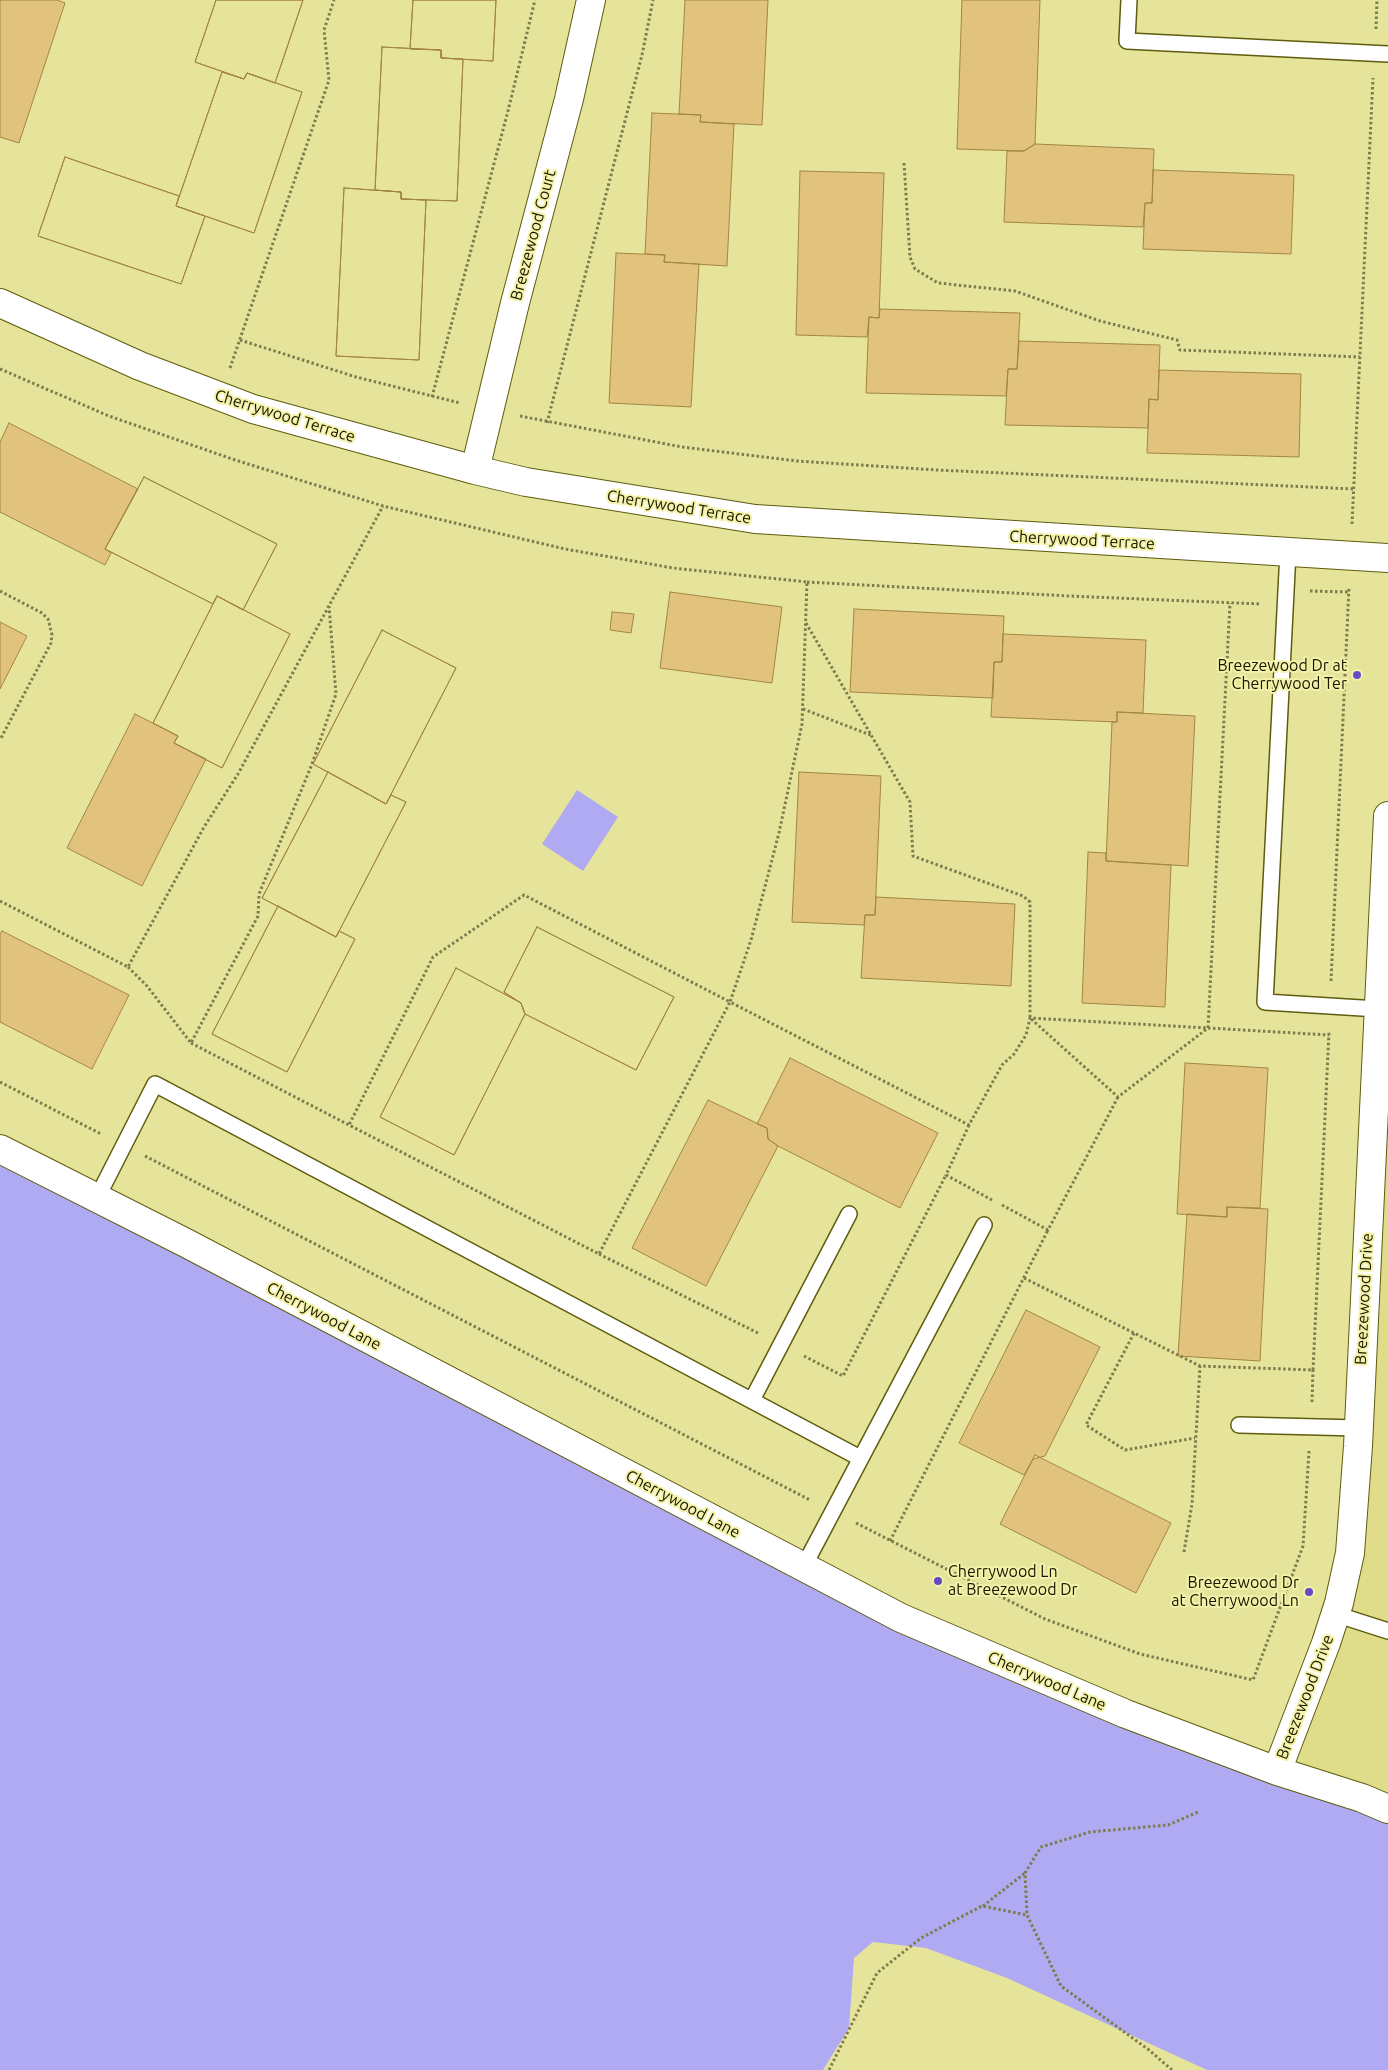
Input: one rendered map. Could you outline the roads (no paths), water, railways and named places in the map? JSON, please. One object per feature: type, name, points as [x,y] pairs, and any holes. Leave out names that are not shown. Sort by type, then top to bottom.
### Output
[{"type":"street","name":"Breezewood Court","points":[[475,470],[515,303],[569,99],[591,0]]},
{"type":"street","name":"Cherrywood Terrace","points":[[0,303],[140,366],[253,409],[475,470],[526,482],[755,519],[1388,558]]},
{"type":"street","name":"Breezewood Drive","points":[[1277,1770],[1335,1614],[1350,1553],[1358,1428],[1388,816]]},
{"type":"street","name":"Cherrywood Lane","points":[[0,1149],[901,1618],[1126,1714],[1388,1809]]},
{"type":"lane","points":[[1129,0],[1127,42],[1381,53]]},
{"type":"lane","points":[[1288,552],[1265,1002],[1378,1009]]},
{"type":"lane","points":[[97,1198],[154,1084],[860,1458]]},
{"type":"lane","points":[[752,1400],[849,1214]]},
{"type":"lane","points":[[804,1566],[984,1225]]},
{"type":"lane","points":[[1239,1425],[1358,1428]]},
{"type":"lane","points":[[1335,1614],[1388,1631]]},
{"type":"place","name":"Breezewood Dr at Cherrywood Ter","points":[[1357,675]]},
{"type":"place","name":"Cherrywood Ln at Breezewood Dr","points":[[938,1581]]},
{"type":"place","name":"Breezewood Dr at Cherrywood Ln","points":[[1309,1592]]}]
